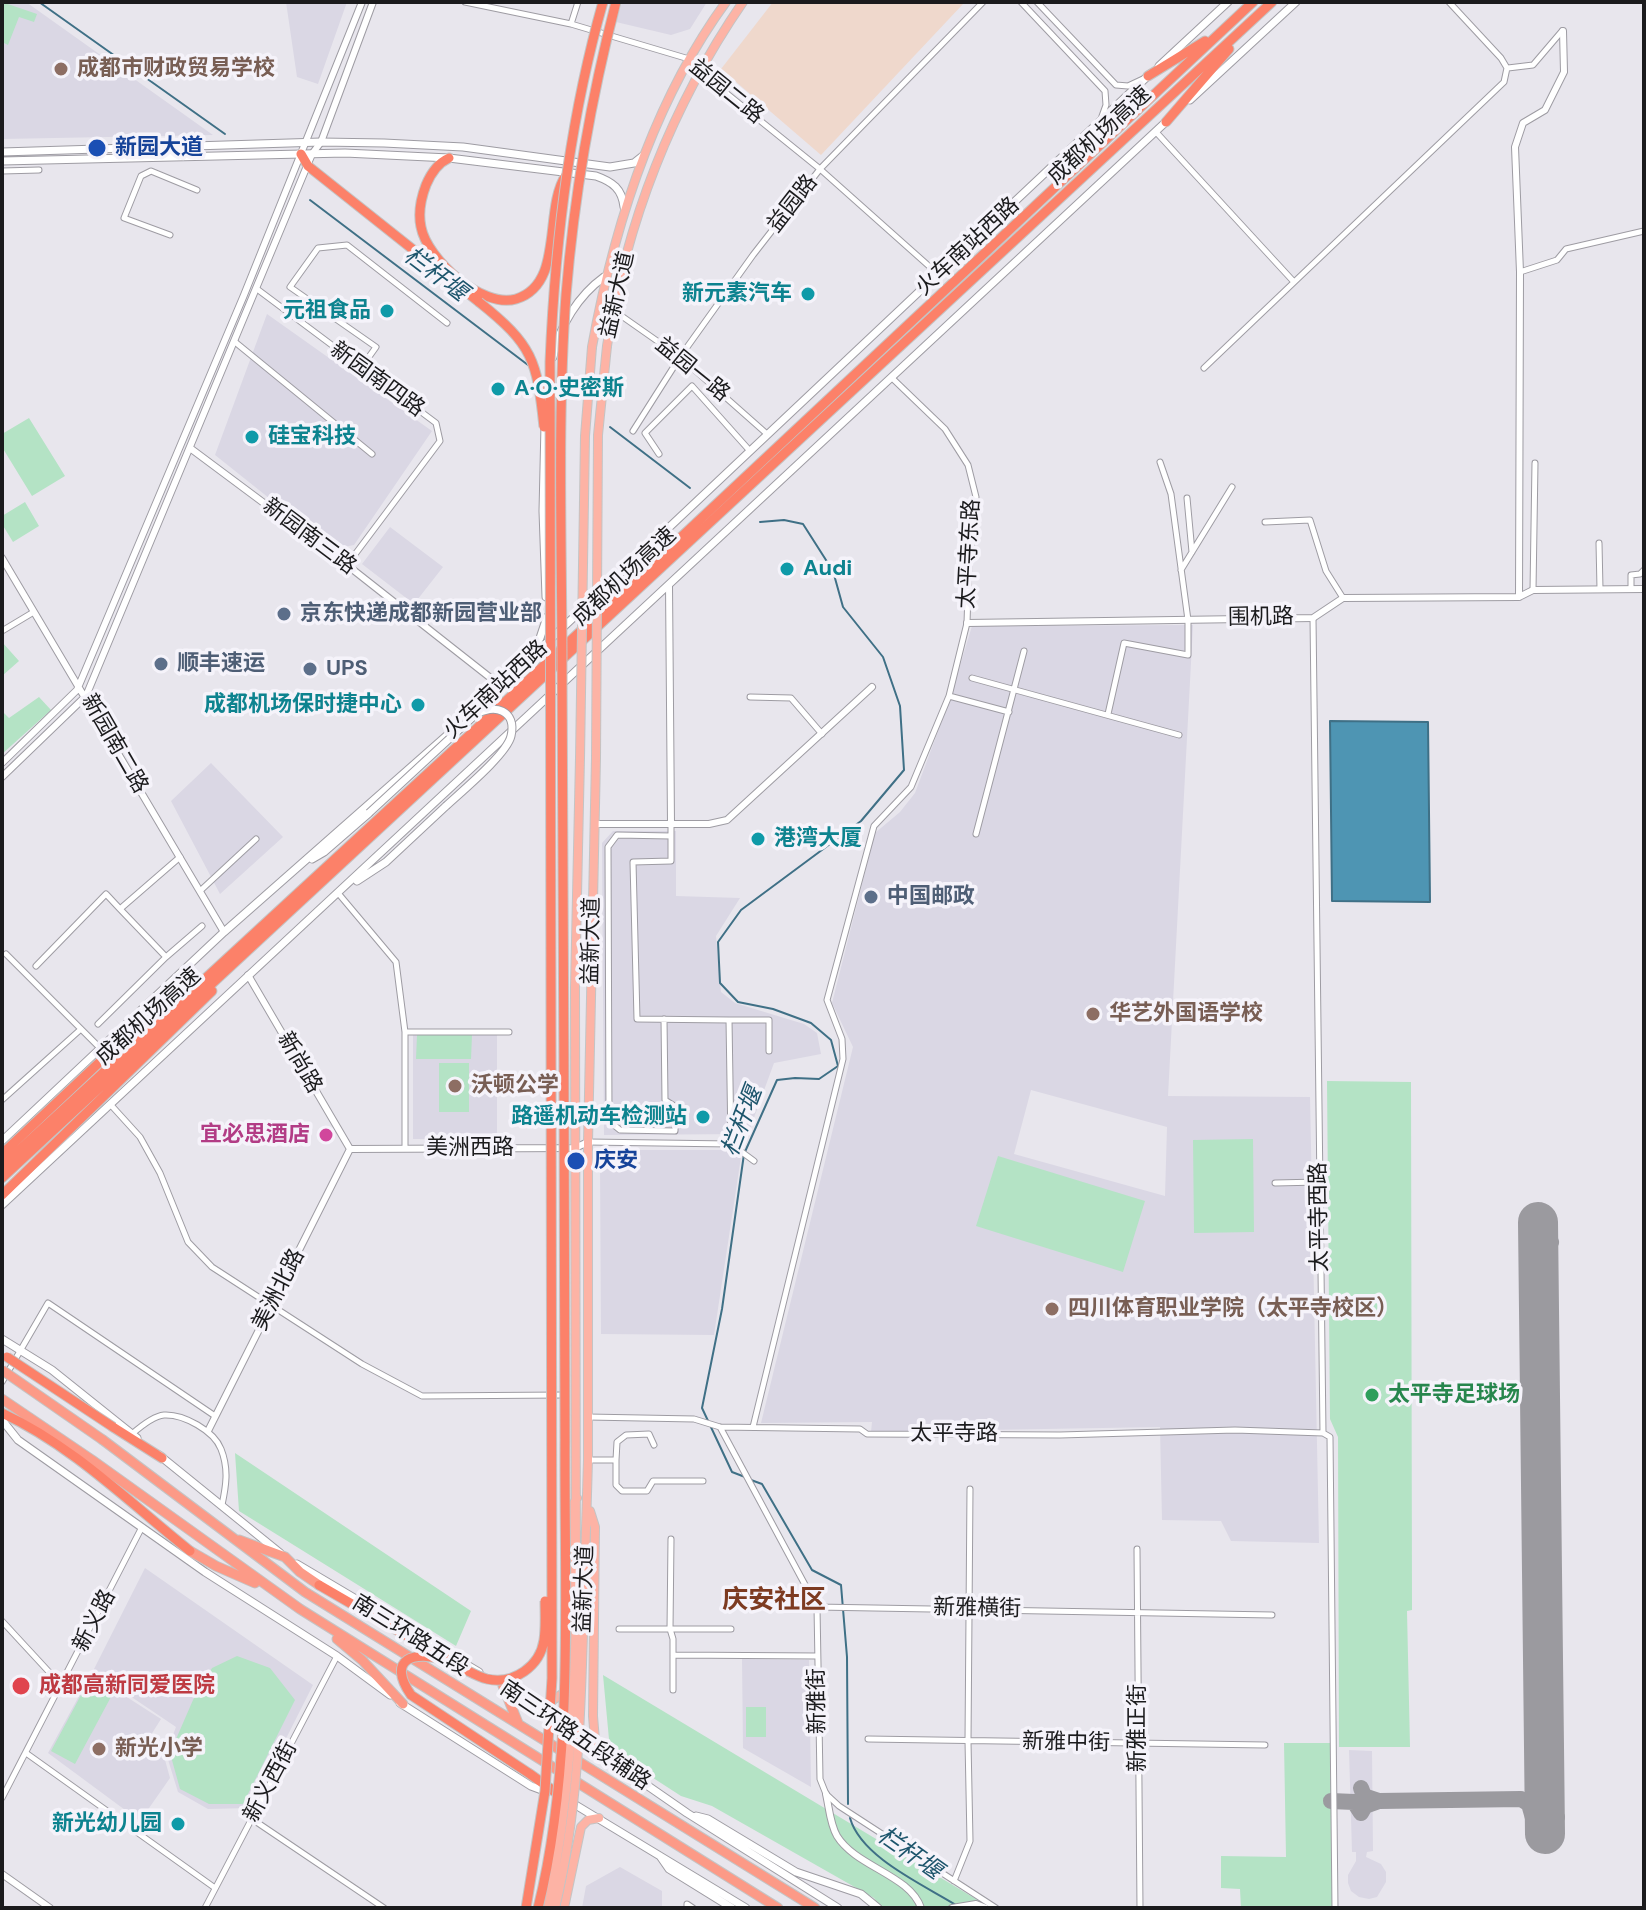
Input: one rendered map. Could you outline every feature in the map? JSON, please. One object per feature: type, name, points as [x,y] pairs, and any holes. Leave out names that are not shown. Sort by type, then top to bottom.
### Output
[{"type":"highway","points":[[526,1908],[545,1791],[552,1708],[549,469],[553,305],[568,172],[603,2]]},
{"type":"highway","points":[[538,1908],[556,1815],[561,1768],[563,1681],[566,1237],[562,439],[565,326],[571,249],[587,136],[616,2]]},
{"type":"highway","name":"成都机场高速","points":[[2,1178],[255,945],[1253,2]]},
{"type":"highway","name":"成都机场高速","points":[[2,1166],[1272,2]]},
{"type":"highway","points":[[1166,122],[1258,14]]},
{"type":"highway","points":[[1148,76],[1221,31]]},
{"type":"highway","points":[[307,154],[308,166],[482,299],[496,300],[513,300],[531,291],[540,282],[547,266],[558,187],[568,172]]},
{"type":"highway","points":[[449,158],[435,169],[427,185],[420,206],[421,228],[440,262],[482,299],[526,346],[541,392],[549,469]]},
{"type":"highway","points":[[2,1195],[201,1004],[255,945]]},
{"type":"highway","points":[[2,1154],[120,1043],[199,984]]},
{"type":"highway","points":[[2,1354],[162,1458]]},
{"type":"highway","name":"南三环路五段","points":[[2,1370],[103,1440],[305,1592],[815,1908]]},
{"type":"highway","name":"南三环路五段","points":[[2,1399],[92,1460],[268,1589],[778,1908]]},
{"type":"highway","points":[[2,1413],[34,1429],[70,1455],[190,1551],[268,1589]]},
{"type":"highway","points":[[226,1535],[285,1557],[319,1585],[447,1661]]},
{"type":"highway","points":[[551,1582],[545,1601],[544,1641],[539,1655],[527,1669],[511,1679],[491,1680],[426,1654],[408,1659],[402,1680],[411,1695],[562,1797]]},
{"type":"highway","points":[[300,1609],[362,1660],[403,1704]]},
{"type":"highway","points":[[503,1686],[518,1723]]},
{"type":"main road","name":"益新大道","points":[[555,1908],[570,1839],[577,1783],[582,1498],[577,1395],[575,972],[585,436],[592,347],[604,277],[624,210],[646,153],[689,59],[726,2]]},
{"type":"main road","name":"益新大道","points":[[582,1498],[588,1460],[588,1142],[596,758],[598,435],[607,346],[616,288],[644,194],[681,106],[715,43],[743,2]]},
{"type":"main road","name":"火车南站西路","points":[[2,1141],[224,932],[502,687],[632,561],[1228,2]]},
{"type":"main road","points":[[2,1205],[1296,2]]},
{"type":"main road","points":[[2,152],[321,142],[463,147],[610,167],[634,163],[646,153]]},
{"type":"main road","points":[[2,161],[307,154],[449,158],[596,176],[617,186],[624,210]]},
{"type":"main road","points":[[521,669],[547,620],[543,511],[546,398],[555,348],[578,301],[604,277]]},
{"type":"main road","points":[[298,867],[324,852],[475,715],[487,708],[498,709],[510,719],[509,744],[386,862],[338,893]]},
{"type":"main road","name":"南三环路五段辅路","points":[[2,1339],[52,1370],[285,1557],[531,1703],[612,1763],[838,1908]]},
{"type":"main road","points":[[2,1420],[18,1440],[205,1572],[337,1656],[403,1704],[531,1786],[562,1797],[746,1908]]},
{"type":"main road","points":[[531,1703],[547,1704],[559,1698],[565,1692],[568,1680],[571,1508],[582,1498],[595,1527],[595,1740],[612,1763]]},
{"type":"main road","name":"益新大道","points":[[548,1908],[564,1818],[571,1753],[580,1598]]},
{"type":"main road","points":[[687,1813],[708,1819],[796,1872],[861,1894],[878,1908]]},
{"type":"main road","points":[[564,1908],[581,1827],[588,1820],[599,1818]]},
{"type":"main road","points":[[656,1852],[669,1869],[732,1908]]},
{"type":"street","points":[[307,154],[306,143],[362,2]]},
{"type":"street","points":[[2,763],[79,685],[307,154],[321,142],[373,2]]},
{"type":"street","name":"益园二路","points":[[465,2],[571,24],[689,59],[700,72],[820,169],[939,275]]},
{"type":"street","points":[[571,24],[578,2]]},
{"type":"street","name":"益园路","points":[[633,431],[680,357],[820,169],[983,2]]},
{"type":"street","points":[[1021,2],[1105,91],[1106,105],[1100,123]]},
{"type":"street","points":[[1037,2],[1116,85],[1128,86],[1148,76]]},
{"type":"street","points":[[1449,2],[1507,68]]},
{"type":"street","points":[[1507,68],[1533,65],[1563,31]]},
{"type":"street","points":[[1519,597],[1520,272],[1515,147],[1523,123],[1545,110],[1564,72],[1563,31]]},
{"type":"street","points":[[1204,368],[1504,82],[1507,68]]},
{"type":"street","points":[[1156,132],[1294,282]]},
{"type":"street","points":[[2,777],[86,696],[308,166]]},
{"type":"street","points":[[2,171],[39,170]]},
{"type":"street","points":[[170,235],[124,218],[141,176],[151,171],[197,190]]},
{"type":"street","points":[[1520,272],[1557,260],[1566,249],[1644,231]]},
{"type":"street","points":[[361,368],[376,347],[290,287],[318,248],[347,245],[447,323]]},
{"type":"street","name":"新园南四路","points":[[257,289],[436,423],[440,441],[347,565]]},
{"type":"street","name":"益园一路","points":[[613,310],[680,357],[769,435]]},
{"type":"street","points":[[235,342],[372,454]]},
{"type":"street","points":[[659,454],[645,433],[703,377]]},
{"type":"street","name":"太平寺东路","points":[[753,1427],[843,1059],[842,1039],[827,1000],[874,826],[911,787],[949,696],[967,623],[976,497],[968,465],[945,429],[892,378]]},
{"type":"street","points":[[692,386],[750,451]]},
{"type":"street","name":"新园南三路","points":[[190,448],[347,565],[502,687]]},
{"type":"street","points":[[1108,714],[1124,643],[1188,655],[1188,620],[1171,494],[1160,462]]},
{"type":"street","points":[[1533,590],[1535,463]]},
{"type":"street","points":[[1180,571],[1232,487]]},
{"type":"street","points":[[1187,498],[1192,553]]},
{"type":"street","points":[[1265,522],[1310,520],[1326,571],[1343,598],[1519,597],[1533,590],[1644,589]]},
{"type":"street","points":[[1599,543],[1600,589]]},
{"type":"street","name":"新园南二路","points":[[2,558],[224,932]]},
{"type":"street","points":[[1631,589],[1631,575],[1644,570]]},
{"type":"street","points":[[669,585],[671,861],[633,862],[637,1019],[769,1020],[769,1051]]},
{"type":"street","name":"围机路","points":[[967,623],[1313,618],[1343,598]]},
{"type":"street","points":[[2,631],[32,613]]},
{"type":"street","name":"太平寺西路","points":[[1313,618],[1323,1433],[1330,1437],[1335,1908]]},
{"type":"street","points":[[976,834],[1024,651]]},
{"type":"street","points":[[972,678],[1179,735]]},
{"type":"street","points":[[594,824],[709,824],[727,820],[872,687]]},
{"type":"street","points":[[949,696],[1009,712]]},
{"type":"street","points":[[750,697],[791,698],[822,735]]},
{"type":"street","points":[[664,1019],[665,1100],[676,1107],[675,1131],[620,1130],[609,1121],[608,847],[617,835],[671,836]]},
{"type":"street","points":[[200,891],[256,839]]},
{"type":"street","points":[[120,909],[180,857]]},
{"type":"street","points":[[338,893],[396,962],[405,1032],[405,1148]]},
{"type":"street","points":[[36,966],[106,894],[166,957]]},
{"type":"street","points":[[98,1024],[202,926]]},
{"type":"street","points":[[6,954],[99,1047]]},
{"type":"street","name":"新尚路","points":[[248,975],[350,1149]]},
{"type":"street","points":[[729,1020],[731,1144]]},
{"type":"street","points":[[2,1100],[81,1029]]},
{"type":"street","points":[[405,1032],[509,1032]]},
{"type":"street","points":[[110,1104],[140,1137],[160,1173],[188,1242],[212,1267],[362,1364],[422,1396],[577,1395]]},
{"type":"street","points":[[588,1142],[731,1144],[754,1161]]},
{"type":"street","name":"美洲西路","points":[[350,1149],[575,1148],[588,1142]]},
{"type":"street","name":"美洲北路","points":[[208,1431],[350,1149]]},
{"type":"street","points":[[1275,1183],[1319,1182]]},
{"type":"street","points":[[2,1382],[48,1303],[215,1416]]},
{"type":"street","points":[[132,1434],[142,1424],[164,1415],[192,1422],[208,1431],[221,1448],[227,1477],[222,1505]]},
{"type":"street","name":"太平寺路","points":[[588,1417],[694,1419],[717,1426],[860,1429],[867,1434],[1060,1435],[1235,1430],[1323,1433]]},
{"type":"street","name":"新雅街","points":[[717,1426],[817,1607],[820,1779],[826,1794]]},
{"type":"street","points":[[654,1445],[649,1434],[626,1435],[617,1442],[616,1485],[622,1491],[647,1491],[653,1481],[703,1481]]},
{"type":"street","points":[[588,1460],[616,1460]]},
{"type":"street","points":[[954,1881],[970,1841],[970,1489]]},
{"type":"street","name":"新义路","points":[[2,1798],[142,1527]]},
{"type":"street","points":[[671,1539],[673,1690]]},
{"type":"street","name":"新雅正街","points":[[1137,1549],[1140,1908]]},
{"type":"street","name":"新雅横街","points":[[817,1607],[1272,1615]]},
{"type":"street","points":[[2,1621],[62,1686]]},
{"type":"street","points":[[619,1629],[731,1629]]},
{"type":"street","points":[[673,1655],[817,1656]]},
{"type":"street","name":"新义西街","points":[[205,1908],[337,1656]]},
{"type":"street","name":"新雅中街","points":[[868,1739],[1265,1745]]},
{"type":"street","points":[[26,1753],[215,1888]]},
{"type":"street","points":[[826,1794],[833,1828],[843,1844],[911,1891],[921,1908]]},
{"type":"street","points":[[826,1794],[839,1806],[996,1908]]},
{"type":"street","points":[[252,1819],[384,1908]]},
{"type":"street","points":[[2,1874],[50,1908]]},
{"type":"street","points":[[687,1908],[687,1904],[693,1908]]},
{"type":"street","points":[[952,1908],[976,1904],[986,1908]]},
{"type":"shaded area","name":"成都市财政贸易学校","points":[[2,2],[26,2],[213,135],[2,139]]},
{"type":"shaded area","points":[[286,2],[347,2],[318,84],[297,77]]},
{"type":"shaded area","points":[[622,2],[707,2],[690,29],[671,35],[616,22]]},
{"type":"shaded area","points":[[773,2],[964,3],[821,155],[721,69]]},
{"type":"shaded area","points":[[267,314],[432,431],[354,545],[333,549],[215,455]]},
{"type":"shaded area","points":[[390,527],[443,567],[414,604],[362,564]]},
{"type":"shaded area","points":[[1193,625],[1168,1096],[1310,1097],[1319,1543],[1231,1541],[1221,1521],[1162,1520],[1160,1427],[871,1432],[872,1422],[761,1423],[853,1047],[832,1003],[875,833],[900,812],[915,793],[949,702],[972,626]],"holes":[[[1031,1090],[1167,1127],[1165,1196],[1014,1154]]]},
{"type":"shaded area","points":[[211,763],[283,837],[220,894],[171,801]]},
{"type":"shaded area","points":[[613,831],[676,831],[676,896],[740,898],[716,936],[721,992],[735,1003],[804,1024],[817,1033],[821,1054],[774,1063],[748,1134],[604,1135],[602,843]]},
{"type":"shaded area","name":"沃顿公学","points":[[413,1033],[497,1033],[497,1139],[413,1139]]},
{"type":"shaded area","points":[[611,1150],[732,1150],[741,1157],[714,1335],[601,1334],[600,1162]]},
{"type":"shaded area","points":[[145,1568],[313,1685],[251,1808],[208,1809],[178,1792],[166,1753],[176,1727],[93,1671]]},
{"type":"shaded area","points":[[742,1659],[809,1660],[811,1787],[743,1748]]},
{"type":"shaded area","name":"新光小学","points":[[91,1674],[161,1719],[144,1746],[165,1760],[170,1778],[140,1821],[48,1753]]},
{"type":"shaded area","points":[[1349,1750],[1372,1751],[1373,1851],[1367,1852],[1366,1857],[1381,1864],[1386,1872],[1386,1882],[1377,1897],[1369,1899],[1351,1891],[1348,1883],[1348,1875],[1356,1861],[1356,1852],[1352,1852]]},
{"type":"shaded area","points":[[620,1867],[662,1891],[662,1908],[582,1908],[586,1886]]},
{"type":"green space","points":[[2,2],[37,14],[34,22],[19,17],[8,45],[2,42]]},
{"type":"green space","points":[[29,418],[65,476],[32,496],[2,447],[2,434]]},
{"type":"green space","points":[[25,502],[39,526],[13,542],[2,524],[2,516]]},
{"type":"green space","points":[[2,642],[19,661],[2,676]]},
{"type":"green space","points":[[39,697],[51,710],[2,754],[2,711],[9,718]]},
{"type":"green space","points":[[417,1035],[472,1035],[471,1059],[416,1059]]},
{"type":"green space","points":[[439,1063],[469,1063],[469,1112],[439,1112]]},
{"type":"green space","name":"太平寺足球场","points":[[1327,1081],[1411,1082],[1412,1610],[1407,1611],[1410,1747],[1339,1747],[1338,1437],[1330,1419]]},
{"type":"green space","points":[[1253,1139],[1254,1232],[1194,1233],[1193,1140]]},
{"type":"green space","points":[[998,1156],[1145,1201],[1123,1272],[976,1226]]},
{"type":"green space","points":[[235,1453],[471,1611],[456,1646],[239,1511]]},
{"type":"green space","points":[[237,1656],[270,1668],[295,1700],[243,1804],[209,1804],[180,1789],[170,1753],[193,1700],[212,1668]]},
{"type":"green space","points":[[603,1675],[991,1908],[881,1908],[874,1898],[712,1806],[681,1796],[610,1750]]},
{"type":"green space","points":[[88,1682],[112,1695],[75,1764],[51,1751]]},
{"type":"green space","points":[[746,1707],[766,1707],[766,1737],[746,1737]]},
{"type":"green space","points":[[1284,1743],[1330,1743],[1333,1908],[1241,1908],[1240,1889],[1221,1888],[1221,1856],[1286,1857]]},
{"type":"water","points":[[1330,721],[1428,722],[1430,902],[1332,901]]},
{"type":"waterway","name":"栏杆堰","points":[[39,2],[225,134]]},
{"type":"waterway","name":"栏杆堰","points":[[310,200],[528,365]]},
{"type":"waterway","name":"栏杆堰","points":[[610,427],[690,488]]},
{"type":"waterway","name":"栏杆堰","points":[[745,1477],[732,1472],[702,1408],[722,1309],[744,1154],[777,1080],[819,1079],[838,1066],[831,1040],[811,1023],[773,1009],[738,1002],[720,983],[718,942],[741,910],[861,821],[904,770],[900,706],[883,657],[843,607],[833,571],[803,524],[784,520],[760,522]]},
{"type":"waterway","name":"栏杆堰","points":[[751,1480],[762,1484],[812,1570],[841,1585],[847,1657],[848,1804]]},
{"type":"waterway","name":"栏杆堰","points":[[850,1818],[856,1832],[879,1857],[956,1905]]},
{"type":"taxiway","points":[[1536,1228],[1545,1230],[1551,1242],[1539,1259],[1528,1239],[1536,1228]]},
{"type":"taxiway","points":[[1361,1788],[1364,1796],[1379,1801]]},
{"type":"taxiway","points":[[1331,1801],[1354,1802],[1361,1813],[1365,1806],[1379,1801],[1521,1799],[1529,1804],[1535,1825],[1545,1830],[1551,1829],[1557,1817],[1544,1797]]},
{"type":"runway","points":[[1538,1222],[1545,1834]]},
{"type":"place","name":"成都市财政贸易学校","points":[[61,69]]},
{"type":"place","name":"新园大道","points":[[97,148]]},
{"type":"place","name":"新元素汽车","points":[[808,294]]},
{"type":"place","name":"元祖食品","points":[[387,311]]},
{"type":"place","name":"A·O·史密斯","points":[[498,389]]},
{"type":"place","name":"硅宝科技","points":[[252,437]]},
{"type":"place","name":"Audi","points":[[787,569]]},
{"type":"place","name":"京东快递成都新园营业部","points":[[284,614]]},
{"type":"place","name":"顺丰速运","points":[[161,664]]},
{"type":"place","name":"UPS","points":[[310,669]]},
{"type":"place","name":"成都机场保时捷中心","points":[[418,705]]},
{"type":"place","name":"港湾大厦","points":[[758,839]]},
{"type":"place","name":"中国邮政","points":[[871,897]]},
{"type":"place","name":"华艺外国语学校","points":[[1093,1014]]},
{"type":"place","name":"沃顿公学","points":[[455,1086]]},
{"type":"place","name":"路遥机动车检测站","points":[[703,1117]]},
{"type":"place","name":"宜必思酒店","points":[[326,1135]]},
{"type":"place","name":"庆安","points":[[576,1161]]},
{"type":"place","name":"四川体育职业学院（太平寺校区）","points":[[1052,1309]]},
{"type":"place","name":"太平寺足球场","points":[[1372,1395]]},
{"type":"place","name":"成都高新同爱医院","points":[[21,1686]]},
{"type":"place","name":"新光小学","points":[[99,1749]]},
{"type":"place","name":"新光幼儿园","points":[[178,1824]]},
{"type":"district","name":"庆安社区","points":[[774,1601]]}]
